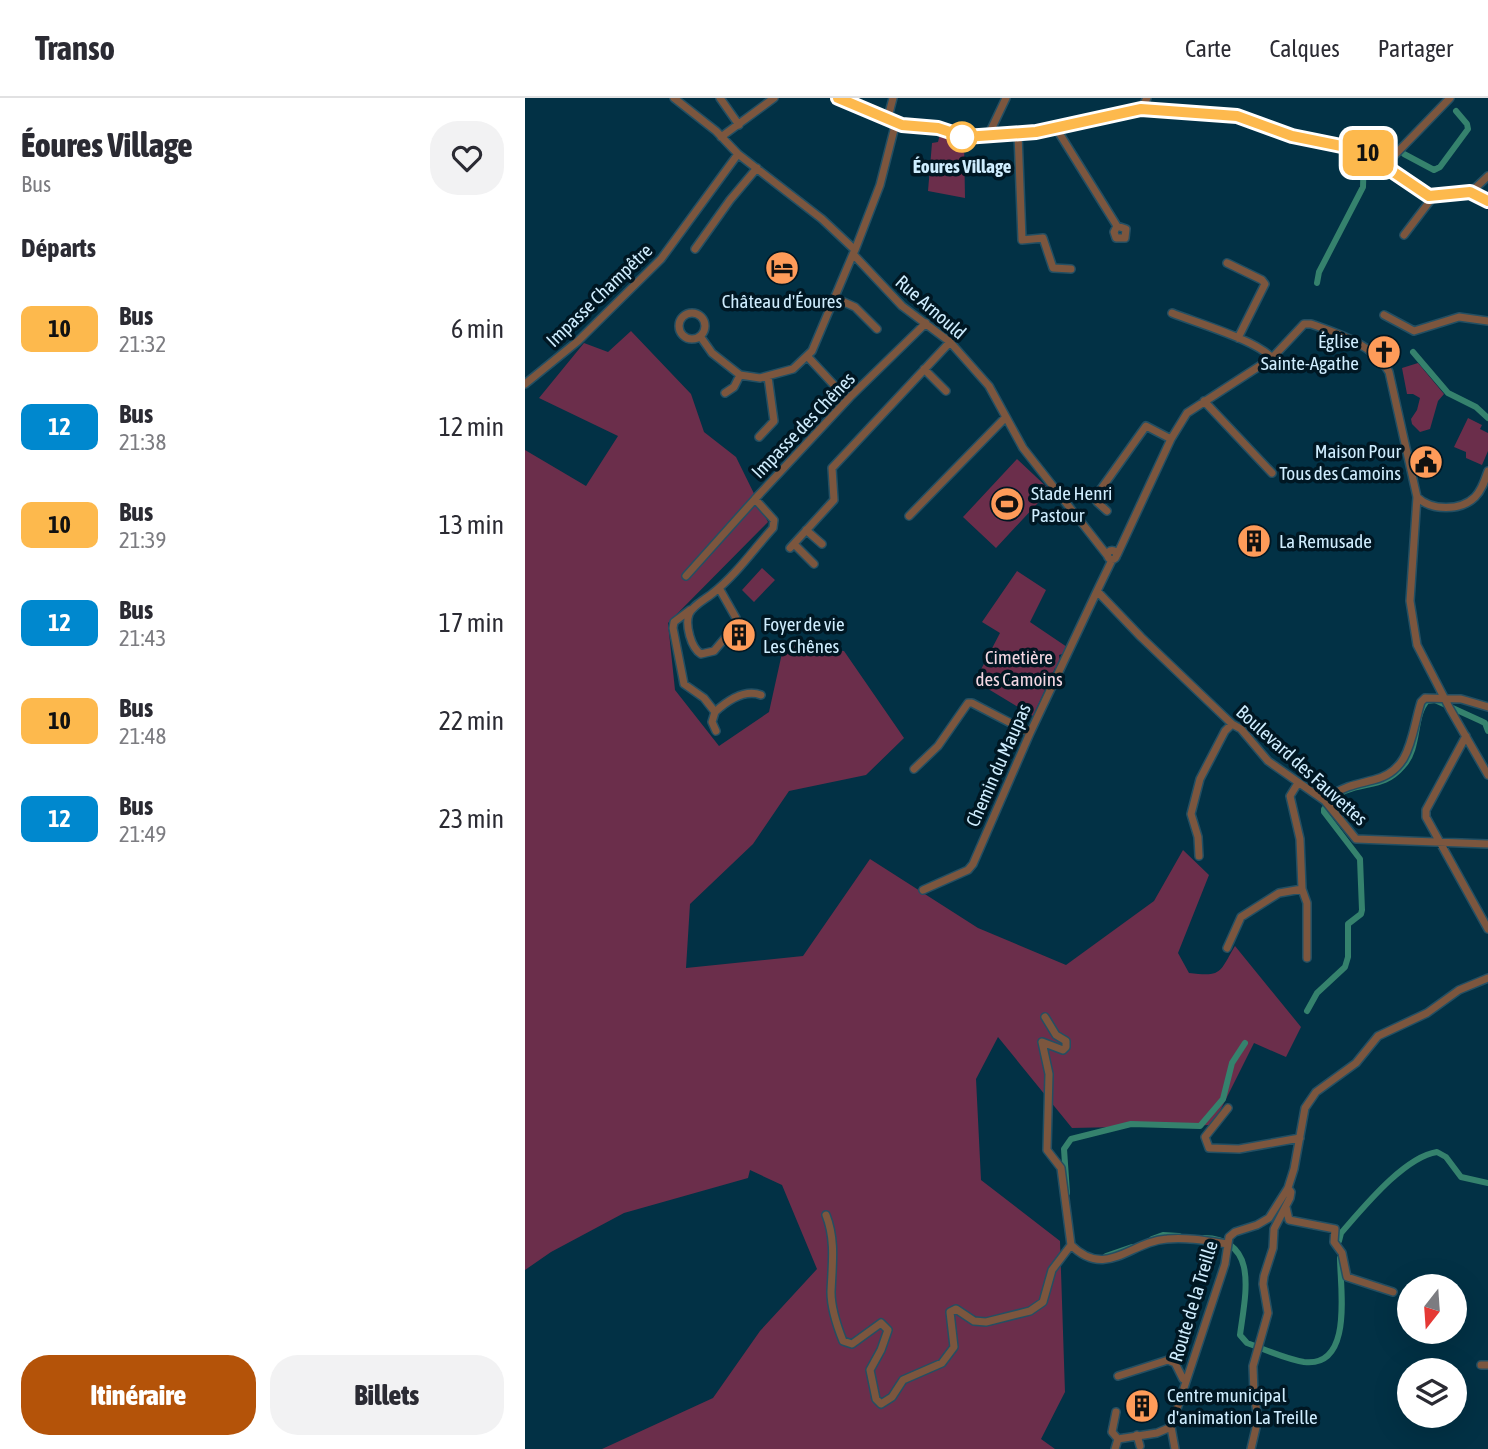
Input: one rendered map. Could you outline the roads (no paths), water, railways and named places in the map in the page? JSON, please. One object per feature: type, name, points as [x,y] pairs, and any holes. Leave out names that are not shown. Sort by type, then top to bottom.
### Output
[{"type":"street","name":"Rue Arnould","points":[[674,98],[738,154],[823,219],[902,306],[950,342],[989,386],[1023,447],[1101,547],[1113,553]]},
{"type":"street","points":[[720,98],[739,125]]},
{"type":"street","points":[[721,137],[774,98]]},
{"type":"street","points":[[838,98],[897,122],[938,128],[965,137],[1018,134],[1056,128],[1141,109],[1213,113],[1246,119],[1292,136],[1361,150],[1422,193],[1433,197],[1470,192],[1488,176]]},
{"type":"street","points":[[888,117],[893,98]]},
{"type":"street","points":[[988,136],[1006,98]]},
{"type":"street","points":[[1141,109],[1147,98]]},
{"type":"street","points":[[1385,165],[1450,98]]},
{"type":"street","points":[[700,336],[712,353],[740,375],[760,379],[793,369],[808,357],[880,186],[897,122]]},
{"type":"street","points":[[1056,128],[1118,226]]},
{"type":"street","points":[[1018,134],[1022,240],[1042,238],[1052,268],[1071,269]]},
{"type":"street","name":"Impasse Champêtre","points":[[525,384],[578,341],[661,260],[738,154]]},
{"type":"street","points":[[695,249],[757,168]]},
{"type":"street","points":[[1470,192],[1488,201]]},
{"type":"street","points":[[1404,235],[1433,197]]},
{"type":"street","points":[[1227,263],[1265,284],[1238,338]]},
{"type":"street","points":[[835,298],[855,307],[877,329]]},
{"type":"street","points":[[1172,313],[1238,338],[1261,349],[1272,358]]},
{"type":"street","points":[[1384,315],[1414,331],[1459,317],[1488,321]]},
{"type":"street","name":"Impasse des Chênes","points":[[719,588],[774,524],[771,515],[755,499],[850,397],[926,323]]},
{"type":"street","points":[[1097,591],[1113,553],[1187,413],[1272,358],[1304,324],[1311,324],[1346,338],[1367,349],[1389,372],[1417,496],[1409,601],[1417,645],[1446,703],[1488,775]]},
{"type":"street","points":[[814,564],[792,546],[834,500],[832,468],[950,342]]},
{"type":"street","points":[[808,357],[834,385]]},
{"type":"street","points":[[924,369],[946,391]]},
{"type":"street","points":[[725,394],[734,387],[740,375]]},
{"type":"street","points":[[759,437],[774,421],[768,377]]},
{"type":"street","points":[[1204,401],[1272,473]]},
{"type":"street","points":[[909,516],[1005,418]]},
{"type":"street","points":[[1107,511],[1097,502],[1096,496],[1146,426],[1171,439]]},
{"type":"street","points":[[1417,496],[1426,505],[1436,507],[1465,504],[1480,490],[1488,471]]},
{"type":"street","points":[[686,576],[755,499]]},
{"type":"street","points":[[806,530],[822,544]]},
{"type":"street","points":[[694,607],[688,619],[694,648],[701,654],[714,650],[736,625],[736,618],[719,588],[674,622],[682,679],[688,687],[704,698],[715,712]]},
{"type":"street","name":"Boulevard des Fauvettes","points":[[1097,591],[1141,637],[1232,724],[1241,729],[1268,761],[1327,804],[1356,839],[1488,844]]},
{"type":"street","name":"Chemin du Maupas","points":[[923,890],[968,870],[973,864],[1030,733],[1097,591]]},
{"type":"street","points":[[716,731],[712,722],[715,712],[732,699],[746,694],[761,695]]},
{"type":"street","points":[[1332,795],[1345,787],[1379,778],[1396,769],[1408,752],[1421,702],[1430,697],[1446,703],[1461,699],[1488,707]]},
{"type":"street","points":[[915,769],[938,746],[968,703],[1030,733]]},
{"type":"street","points":[[1199,856],[1198,837],[1191,814],[1193,804],[1207,765],[1225,731],[1232,724]]},
{"type":"street","points":[[1466,736],[1426,810],[1426,817],[1488,929]]},
{"type":"street","points":[[1298,783],[1290,796],[1300,839],[1302,889],[1307,903],[1307,958]]},
{"type":"street","points":[[1227,948],[1241,917],[1279,893],[1302,889]]},
{"type":"street","points":[[1486,979],[1488,988]]},
{"type":"street","name":"Route de la Treille","points":[[1171,1427],[1224,1264],[1227,1243],[1235,1232],[1269,1218],[1288,1188],[1294,1172],[1305,1108],[1311,1098],[1356,1063],[1378,1036],[1427,1013],[1459,990],[1486,979]]},
{"type":"street","points":[[1045,1017],[1056,1035],[1066,1041],[1066,1047],[1063,1049],[1047,1042],[1042,1042],[1041,1047],[1049,1074],[1047,1150],[1061,1168],[1071,1245],[1091,1259],[1104,1260],[1165,1238],[1227,1243]]},
{"type":"street","points":[[1228,1108],[1205,1137],[1209,1147],[1239,1149],[1300,1138]]},
{"type":"street","points":[[1251,1449],[1258,1419],[1253,1366],[1269,1307],[1263,1284],[1264,1276],[1273,1248],[1274,1228],[1291,1192],[1288,1188]]},
{"type":"street","points":[[1286,1206],[1289,1220],[1334,1227],[1334,1242],[1347,1277],[1393,1292]]},
{"type":"street","points":[[826,1215],[830,1224],[834,1263],[831,1294],[837,1327],[843,1340],[852,1344],[881,1323],[888,1330],[870,1370],[876,1399],[881,1404],[893,1397],[903,1381],[942,1363],[954,1347],[950,1312],[955,1309],[974,1321],[986,1322],[1031,1311],[1043,1302],[1052,1270],[1071,1245]]},
{"type":"street","points":[[1118,1376],[1168,1360],[1175,1363],[1186,1380]]},
{"type":"street","points":[[1117,1412],[1112,1432],[1118,1439]]},
{"type":"street","points":[[1118,1439],[1157,1433],[1171,1427],[1175,1449]]},
{"type":"street","points":[[1137,1435],[1140,1446]]},
{"type":"street","points":[[1115,1449],[1118,1439]]},
{"type":"waterway","points":[[1404,154],[1434,170],[1440,167],[1468,129],[1456,111]]},
{"type":"waterway","points":[[1317,283],[1319,272],[1363,187],[1364,155]]},
{"type":"waterway","points":[[1413,352],[1448,393],[1476,407],[1488,418]]},
{"type":"waterway","points":[[1307,1011],[1317,993],[1345,967],[1348,957],[1348,924],[1361,914],[1362,910],[1360,859],[1324,809],[1342,792],[1382,781],[1403,766],[1412,750],[1420,715],[1427,701],[1435,700],[1481,721],[1485,723],[1488,731]]},
{"type":"waterway","points":[[1067,1193],[1064,1149],[1071,1139],[1131,1124],[1200,1126],[1223,1099],[1232,1063],[1245,1043]]},
{"type":"waterway","points":[[1339,1241],[1341,1233],[1385,1185],[1411,1163],[1424,1156],[1437,1152],[1446,1157],[1461,1177],[1488,1183]]},
{"type":"waterway","points":[[1152,1239],[1163,1235],[1179,1236]]},
{"type":"waterway","points":[[1204,1238],[1222,1241],[1234,1248],[1241,1259],[1246,1287],[1240,1335],[1247,1343],[1304,1362],[1320,1360],[1331,1352],[1337,1339],[1342,1305],[1340,1258]]},
{"type":"waterway","points":[[1106,1256],[1132,1247]]},
{"type":"place","name":"Éoures Village","points":[[962,137]]},
{"type":"place","name":"Château d'Éoures","points":[[782,268]]},
{"type":"place","name":"Église Sainte-Agathe","points":[[1384,352]]},
{"type":"place","name":"Maison Pour Tous des Camoins","points":[[1426,462]]},
{"type":"place","name":"Stade Henri Pastour","points":[[1007,504]]},
{"type":"place","name":"La Remusade","points":[[1254,541]]},
{"type":"place","name":"Foyer de vie Les Chênes","points":[[739,635]]},
{"type":"place","name":"Centre municipal d'animation La Treille","points":[[1142,1406]]},
{"type":"park label","name":"Cimetière des Camoins","points":[[1019,668]]}]
